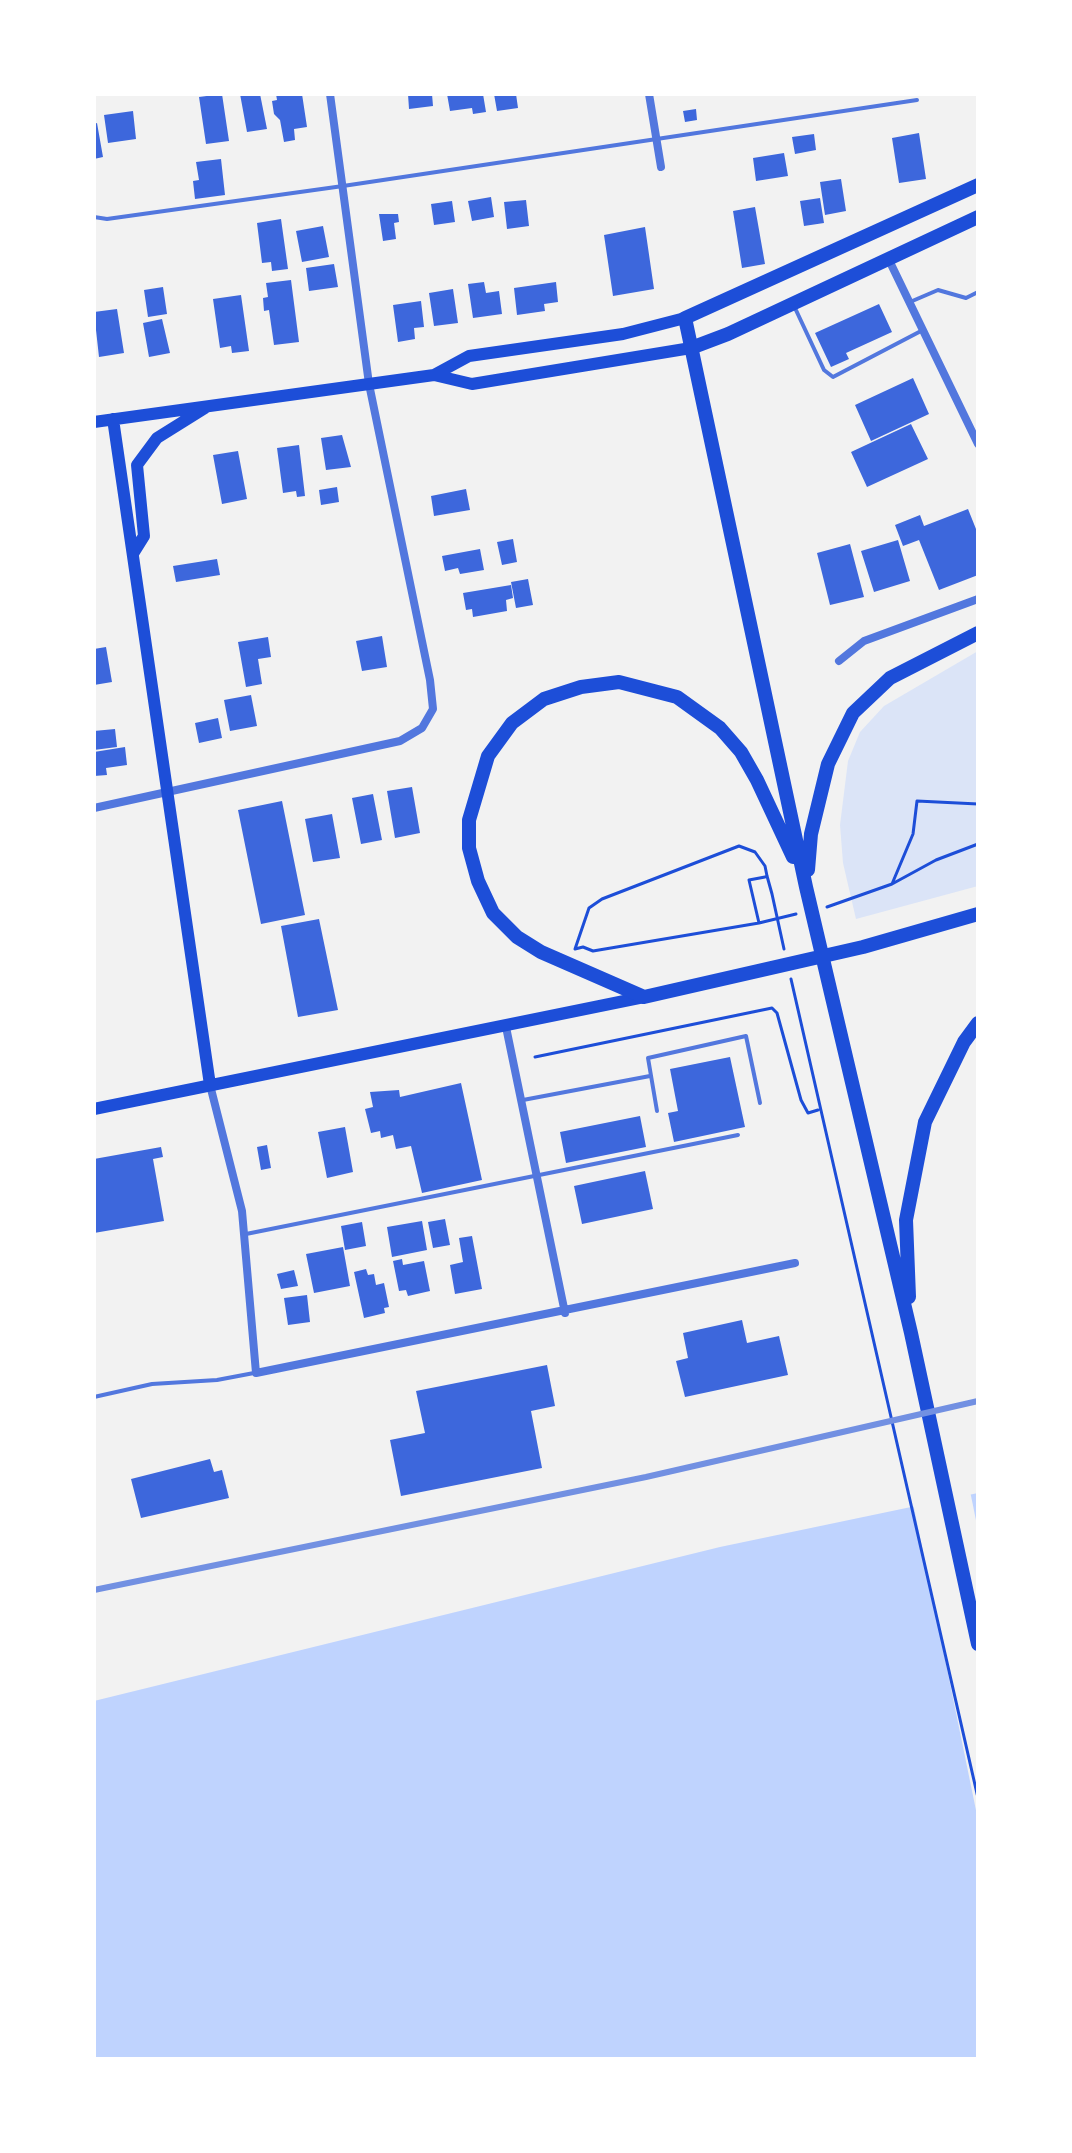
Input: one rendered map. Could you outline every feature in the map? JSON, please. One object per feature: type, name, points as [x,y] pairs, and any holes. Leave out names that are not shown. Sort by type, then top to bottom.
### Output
[{"type":"main road","points":[[94,422],[434,375],[469,356],[623,334],[685,318],[978,185]]},
{"type":"main road","points":[[434,375],[472,384],[691,348],[978,217]]},
{"type":"main road","points":[[685,318],[806,887],[911,1333],[978,1644]]},
{"type":"main road","points":[[134,552],[144,536],[137,465],[157,438],[209,406]]},
{"type":"main road","points":[[113,419],[210,1085]]},
{"type":"main road","points":[[806,887],[811,834],[820,790],[828,764],[853,713],[890,678],[978,633]]},
{"type":"main road","points":[[644,997],[541,952],[517,937],[493,913],[478,881],[469,848],[469,820],[479,779],[488,756],[512,723],[544,699],[581,687],[619,682],[677,697],[705,717],[741,752],[806,887]]},
{"type":"main road","points":[[94,1109],[644,997],[863,947],[978,914]]},
{"type":"main road","points":[[911,1333],[906,1220],[925,1122],[964,1042],[978,1023]]},
{"type":"street","points":[[94,808],[400,741],[428,721],[433,709],[430,680],[369,384],[330,94]]},
{"type":"street","points":[[649,94],[661,167]]},
{"type":"street","points":[[888,258],[978,444]]},
{"type":"street","points":[[839,661],[864,641],[978,599]]},
{"type":"street","points":[[506,1027],[565,1313]]},
{"type":"street","points":[[210,1085],[237,1187],[256,1373],[565,1313],[795,1263]]},
{"type":"lane","points":[[94,217],[107,219],[343,186],[917,100]]},
{"type":"lane","points":[[909,303],[938,290],[966,298],[978,292]]},
{"type":"lane","points":[[792,303],[824,370],[833,377],[923,330]]},
{"type":"lane","points":[[657,1111],[648,1058],[746,1036],[760,1103]]},
{"type":"lane","points":[[522,1100],[650,1076]]},
{"type":"lane","points":[[244,1235],[738,1135]]},
{"type":"lane","points":[[94,1397],[152,1384],[217,1380],[256,1373]]},
{"type":"path","points":[[892,884],[913,834],[917,801],[978,804]]},
{"type":"path","points":[[820,909],[850,902],[936,860],[978,844]]},
{"type":"path","points":[[772,894],[765,866],[755,852],[739,846],[596,903],[589,908],[575,949],[583,947],[593,951],[759,923],[804,912]]},
{"type":"path","points":[[759,923],[749,880],[767,876]]},
{"type":"path","points":[[799,1012],[978,1798]]},
{"type":"shaded area","points":[[978,651],[978,886],[856,919],[843,863],[840,825],[848,761],[860,732],[884,706]]},
{"type":"water","points":[[978,1493],[978,2059],[94,2059],[94,1701],[720,1547]]},
{"type":"pier","points":[[970,1491],[978,1530],[978,1820],[913,1503]]},
{"type":"building","points":[[222,94],[229,141],[206,144],[199,97]]},
{"type":"building","points":[[240,94],[260,94],[267,129],[247,132]]},
{"type":"building","points":[[276,94],[302,94],[307,127],[294,129],[295,140],[284,142],[280,120],[274,114],[272,101],[277,100]]},
{"type":"building","points":[[408,94],[432,94],[433,106],[409,109]]},
{"type":"building","points":[[447,94],[483,94],[486,112],[473,114],[472,108],[450,111]]},
{"type":"building","points":[[494,94],[516,94],[518,108],[497,111]]},
{"type":"building","points":[[696,109],[697,120],[685,122],[683,111]]},
{"type":"building","points":[[133,111],[136,139],[108,143],[104,115]]},
{"type":"building","points":[[97,123],[103,157],[94,159],[94,124]]},
{"type":"building","points":[[919,133],[926,179],[899,183],[892,138]]},
{"type":"building","points":[[814,134],[816,150],[795,154],[792,137]]},
{"type":"building","points":[[784,153],[788,176],[756,181],[753,158]]},
{"type":"building","points":[[221,159],[225,195],[195,199],[193,181],[199,180],[196,162]]},
{"type":"building","points":[[841,179],[846,211],[825,215],[820,182]]},
{"type":"building","points":[[491,197],[494,217],[472,221],[468,201]]},
{"type":"building","points":[[820,198],[824,223],[804,226],[800,201]]},
{"type":"building","points":[[526,200],[529,226],[507,229],[504,202]]},
{"type":"building","points":[[452,201],[455,222],[434,225],[431,204]]},
{"type":"building","points":[[755,207],[765,264],[742,268],[733,211]]},
{"type":"building","points":[[379,214],[398,214],[399,222],[394,223],[396,239],[383,241]]},
{"type":"building","points":[[281,219],[288,269],[272,271],[271,262],[262,263],[257,223]]},
{"type":"building","points":[[323,226],[329,257],[302,262],[296,231]]},
{"type":"building","points":[[645,227],[654,289],[613,296],[604,235]]},
{"type":"building","points":[[334,264],[338,287],[309,291],[306,268]]},
{"type":"building","points":[[291,280],[299,342],[274,345],[269,310],[264,311],[263,298],[268,297],[266,283]]},
{"type":"building","points":[[484,282],[486,293],[499,291],[502,314],[473,318],[468,284]]},
{"type":"building","points":[[556,282],[558,302],[544,304],[545,311],[517,315],[514,288]]},
{"type":"building","points":[[163,287],[167,314],[148,317],[144,290]]},
{"type":"building","points":[[453,289],[458,323],[434,326],[429,293]]},
{"type":"building","points":[[241,295],[249,351],[232,353],[231,346],[220,348],[213,299]]},
{"type":"building","points":[[421,301],[424,327],[414,328],[415,339],[398,342],[393,305]]},
{"type":"building","points":[[879,304],[892,332],[846,353],[849,359],[831,367],[815,333]]},
{"type":"building","points":[[117,309],[124,353],[99,357],[94,312]]},
{"type":"building","points":[[162,319],[170,353],[149,357],[143,323]]},
{"type":"building","points":[[913,378],[929,414],[871,441],[855,405]]},
{"type":"building","points":[[911,424],[928,459],[867,487],[851,452]]},
{"type":"building","points":[[342,435],[351,467],[326,470],[321,438]]},
{"type":"building","points":[[299,445],[305,496],[297,497],[296,491],[283,493],[277,448]]},
{"type":"building","points":[[238,451],[247,499],[222,504],[213,455]]},
{"type":"building","points":[[337,487],[339,502],[321,505],[319,490]]},
{"type":"building","points":[[466,489],[470,510],[434,516],[431,496]]},
{"type":"building","points":[[968,509],[978,534],[978,575],[939,590],[919,540],[903,546],[895,525],[920,515],[924,526]]},
{"type":"building","points":[[513,539],[517,562],[502,565],[497,542]]},
{"type":"building","points":[[898,540],[910,581],[874,592],[861,551]]},
{"type":"building","points":[[850,544],[864,597],[830,605],[817,553]]},
{"type":"building","points":[[480,549],[484,570],[460,574],[458,568],[445,571],[442,556]]},
{"type":"building","points":[[217,559],[220,575],[176,582],[173,566]]},
{"type":"building","points":[[528,579],[533,605],[516,608],[511,582]]},
{"type":"building","points":[[511,585],[513,598],[506,600],[507,611],[473,617],[472,609],[466,610],[463,593]]},
{"type":"building","points":[[382,636],[387,667],[362,671],[356,641]]},
{"type":"building","points":[[268,637],[271,657],[258,659],[262,684],[246,687],[238,642]]},
{"type":"building","points":[[106,647],[112,682],[94,685],[94,649]]},
{"type":"building","points":[[251,695],[257,726],[230,731],[224,700]]},
{"type":"building","points":[[218,718],[222,738],[199,743],[195,723]]},
{"type":"building","points":[[115,729],[117,747],[94,750],[94,731]]},
{"type":"building","points":[[125,747],[127,765],[106,768],[107,775],[94,776],[94,752]]},
{"type":"building","points":[[412,787],[420,833],[395,838],[387,791]]},
{"type":"building","points":[[373,794],[382,840],[361,844],[352,798]]},
{"type":"building","points":[[282,801],[305,915],[261,924],[238,810]]},
{"type":"building","points":[[332,814],[340,858],[313,862],[305,819]]},
{"type":"building","points":[[319,919],[338,1010],[298,1017],[281,926]]},
{"type":"building","points":[[730,1057],[745,1127],[674,1142],[668,1113],[678,1111],[670,1069]]},
{"type":"building","points":[[461,1083],[482,1180],[422,1193],[411,1146],[396,1149],[393,1135],[381,1138],[380,1131],[371,1133],[365,1109],[373,1107],[370,1092],[399,1090],[400,1097]]},
{"type":"building","points":[[640,1116],[646,1147],[566,1163],[560,1132]]},
{"type":"building","points":[[345,1127],[353,1172],[327,1178],[318,1132]]},
{"type":"building","points":[[267,1145],[271,1168],[261,1170],[257,1147]]},
{"type":"building","points":[[161,1147],[163,1157],[153,1159],[164,1221],[94,1233],[94,1159]]},
{"type":"building","points":[[645,1171],[653,1209],[582,1224],[574,1186]]},
{"type":"building","points":[[445,1219],[450,1245],[433,1248],[428,1222]]},
{"type":"building","points":[[422,1221],[427,1250],[392,1257],[387,1227]]},
{"type":"building","points":[[362,1222],[366,1246],[345,1250],[341,1226]]},
{"type":"building","points":[[472,1236],[482,1289],[455,1294],[450,1265],[463,1262],[459,1238]]},
{"type":"building","points":[[343,1247],[350,1286],[314,1293],[306,1254]]},
{"type":"building","points":[[402,1259],[403,1265],[424,1261],[430,1291],[408,1296],[406,1290],[399,1291],[393,1261]]},
{"type":"building","points":[[366,1269],[368,1275],[374,1274],[376,1285],[384,1283],[389,1307],[384,1308],[385,1313],[364,1318],[354,1272]]},
{"type":"building","points":[[294,1270],[298,1286],[281,1289],[277,1274]]},
{"type":"building","points":[[307,1295],[310,1322],[288,1325],[284,1298]]},
{"type":"building","points":[[742,1320],[747,1343],[779,1336],[788,1375],[685,1397],[676,1361],[688,1358],[683,1333]]},
{"type":"building","points":[[547,1365],[555,1406],[531,1411],[542,1468],[401,1496],[390,1440],[425,1433],[416,1391]]},
{"type":"building","points":[[210,1459],[214,1472],[222,1470],[229,1498],[141,1518],[131,1479]]},
{"type":"railway","points":[[94,1590],[646,1477],[978,1401]]}]
